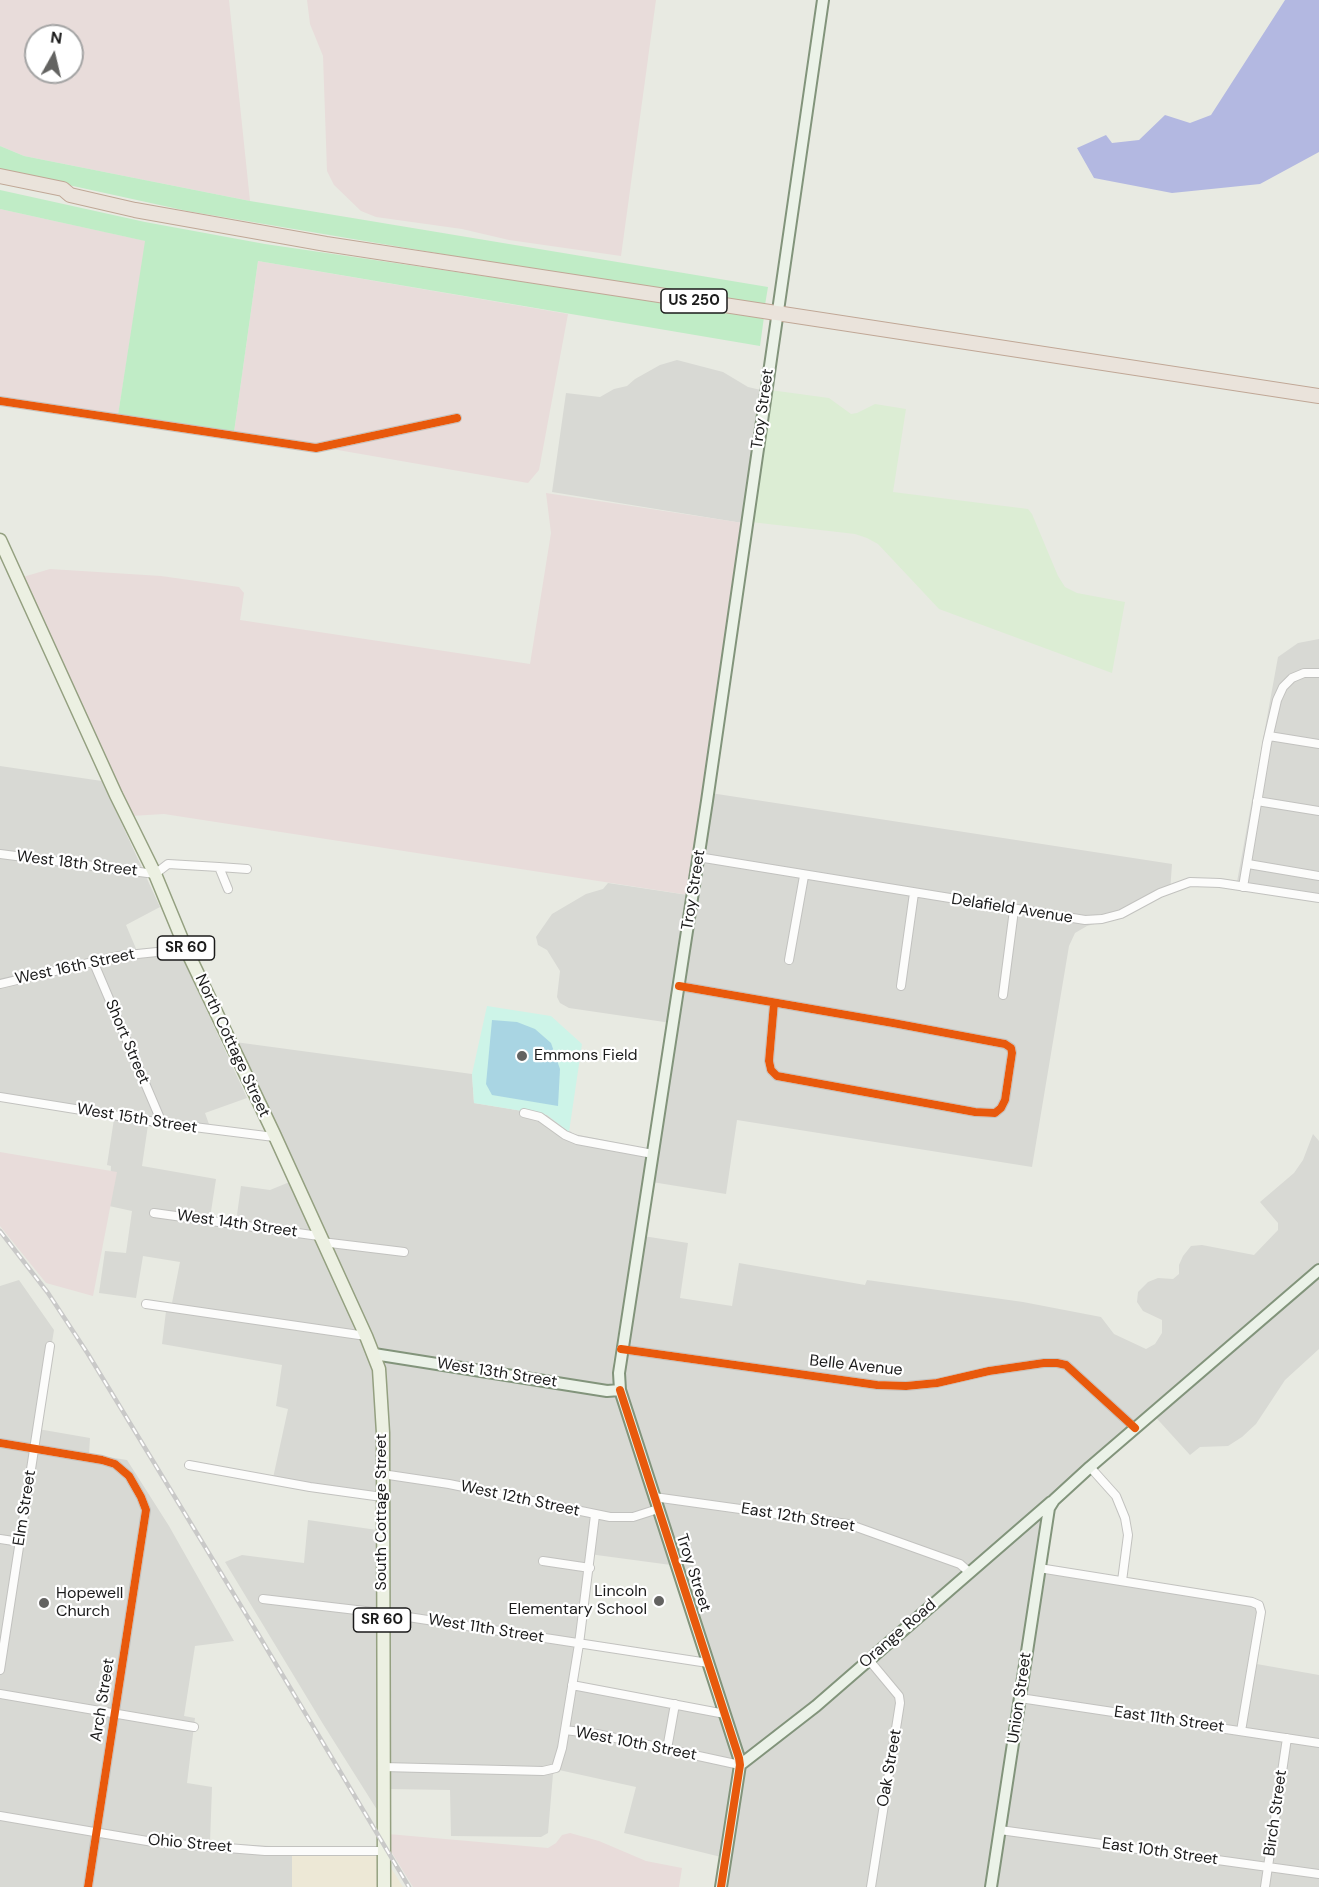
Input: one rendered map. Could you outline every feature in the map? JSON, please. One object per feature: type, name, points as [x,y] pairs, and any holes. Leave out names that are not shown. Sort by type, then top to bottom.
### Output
[{"type":"highway","name":"US 250","points":[[0,176],[63,189],[70,195],[221,226],[777,314],[1319,396]]},
{"type":"highway","name":"US 250","points":[[0,184],[63,198],[70,195]]},
{"type":"main road","name":"Troy Street","points":[[740,1765],[620,1390],[621,1348],[679,987],[823,0]]},
{"type":"main road","name":"North Cottage Street","points":[[0,540],[116,795],[155,873],[186,949],[374,1354]]},
{"type":"main road","name":"Orange Road","points":[[740,1765],[816,1706],[969,1572],[1052,1504],[1090,1467],[1319,1270]]},
{"type":"main road","name":"West 13th Street","points":[[374,1354],[607,1391],[620,1390]]},
{"type":"main road","name":"South Cottage Street","points":[[374,1354],[381,1381],[384,1887]]},
{"type":"main road","name":"Union Street","points":[[991,1887],[1039,1568],[1052,1504]]},
{"type":"main road","points":[[721,1887],[740,1765]]},
{"type":"street","points":[[0,400],[316,448],[457,418]]},
{"type":"street","points":[[1243,887],[1269,736],[1278,700],[1283,687],[1299,674],[1319,673]]},
{"type":"street","points":[[1269,736],[1319,744]]},
{"type":"street","points":[[1257,801],[1319,811]]},
{"type":"street","name":"West 18th Street","points":[[0,854],[155,873]]},
{"type":"street","name":"Delafield Avenue","points":[[698,857],[1085,920],[1102,919],[1121,914],[1160,893],[1190,882],[1203,881],[1319,898]]},
{"type":"street","points":[[155,873],[168,864],[247,869]]},
{"type":"street","points":[[1248,864],[1319,876]]},
{"type":"street","points":[[219,867],[228,889]]},
{"type":"street","points":[[789,960],[804,876]]},
{"type":"street","points":[[901,986],[914,893]]},
{"type":"street","points":[[1003,995],[1014,910]]},
{"type":"street","name":"West 16th Street","points":[[0,984],[118,956],[186,949]]},
{"type":"street","name":"Short Street","points":[[93,961],[162,1123]]},
{"type":"street","points":[[679,987],[893,1023],[1009,1045],[1012,1053],[1005,1100],[995,1113],[975,1112],[777,1076],[771,1070],[769,1061],[774,1003]]},
{"type":"street","name":"West 15th Street","points":[[0,1097],[162,1123],[274,1137]]},
{"type":"street","points":[[524,1113],[540,1117],[576,1140],[653,1154]]},
{"type":"street","name":"West 14th Street","points":[[154,1213],[404,1252]]},
{"type":"street","points":[[146,1304],[366,1336]]},
{"type":"street","name":"Elm Street","points":[[0,1670],[50,1346]]},
{"type":"street","name":"Belle Avenue","points":[[621,1348],[896,1386],[937,1383],[989,1371],[1057,1363],[1066,1365],[1135,1428]]},
{"type":"street","points":[[0,1443],[34,1449]]},
{"type":"street","name":"Arch Street","points":[[34,1449],[102,1460],[120,1467],[129,1476],[146,1510],[88,1887]]},
{"type":"street","points":[[189,1465],[310,1487],[382,1497]]},
{"type":"street","points":[[1090,1467],[1116,1496],[1125,1518],[1128,1535],[1122,1581]]},
{"type":"street","name":"West 12th Street","points":[[382,1474],[448,1484],[596,1515],[624,1518],[658,1509]]},
{"type":"street","name":"East 12th Street","points":[[654,1497],[848,1524],[960,1564],[969,1572]]},
{"type":"street","points":[[565,1730],[596,1515]]},
{"type":"street","points":[[0,1539],[20,1542]]},
{"type":"street","points":[[543,1561],[590,1568]]},
{"type":"street","points":[[1039,1568],[1259,1605],[1261,1612],[1241,1731]]},
{"type":"street","name":"West 11th Street","points":[[263,1599],[382,1613],[708,1663]]},
{"type":"street","name":"Oak Street","points":[[869,1660],[898,1696],[900,1703],[871,1887]]},
{"type":"street","points":[[572,1685],[725,1714]]},
{"type":"street","points":[[0,1694],[194,1727]]},
{"type":"street","name":"East 11th Street","points":[[1020,1698],[1319,1743]]},
{"type":"street","points":[[667,1749],[675,1704]]},
{"type":"street","name":"West 10th Street","points":[[383,1767],[552,1770],[559,1765],[565,1730],[597,1734],[740,1765]]},
{"type":"street","name":"Birch Street","points":[[1265,1887],[1287,1738]]},
{"type":"street","name":"Ohio Street","points":[[0,1816],[153,1842],[265,1851],[383,1851]]},
{"type":"street","name":"East 10th Street","points":[[1000,1830],[1319,1874]]},
{"type":"shaded area","points":[[0,0],[229,0],[250,201],[24,156],[0,146]]},
{"type":"shaded area","points":[[307,0],[656,0],[621,256],[509,240],[462,229],[376,217],[361,211],[334,185],[327,171],[323,56],[310,24]]},
{"type":"shaded area","points":[[1285,0],[1319,0],[1319,152],[1260,184],[1172,193],[1094,178],[1077,148],[1106,135],[1112,143],[1139,140],[1165,115],[1190,123],[1211,115]]},
{"type":"shaded area","points":[[0,209],[146,241],[118,415],[0,396]]},
{"type":"shaded area","points":[[258,261],[568,314],[539,470],[528,483],[234,432]]},
{"type":"shaded area","points":[[677,360],[723,372],[748,387],[761,390],[742,523],[552,492],[566,393],[600,397],[614,389],[627,386],[660,365]]},
{"type":"shaded area","points":[[546,493],[743,523],[689,895],[164,814],[131,816],[23,577],[50,569],[161,576],[239,587],[244,593],[240,620],[530,664],[551,533]]},
{"type":"shaded area","points":[[1319,639],[1319,895],[1237,882],[1278,657],[1298,643]]},
{"type":"shaded area","points":[[0,766],[102,781],[160,907],[126,925],[137,951],[177,946],[247,1098],[205,1113],[210,1127],[0,1094]]},
{"type":"shaded area","points":[[704,792],[1172,864],[1170,892],[1124,916],[1087,926],[1075,933],[1069,946],[1032,1167],[737,1120],[726,1194],[652,1182],[678,1024],[569,1008],[560,1003],[557,997],[560,971],[547,950],[538,945],[536,937],[552,914],[586,894],[603,889],[608,883],[688,895]]},
{"type":"shaded area","name":"Emmons Field","points":[[487,1006],[551,1016],[582,1044],[569,1132],[547,1115],[474,1103],[472,1074]]},
{"type":"shaded area","name":"Emmons Field","points":[[492,1020],[517,1022],[535,1029],[551,1043],[560,1069],[558,1106],[492,1095],[486,1084]]},
{"type":"shaded area","points":[[235,1042],[472,1074],[474,1103],[547,1115],[574,1134],[650,1149],[613,1363],[613,1379],[616,1397],[671,1565],[589,1554],[569,1686],[719,1716],[735,1767],[721,1857],[624,1833],[636,1787],[559,1770],[553,1774],[548,1833],[541,1837],[451,1836],[450,1790],[387,1789],[386,1824],[225,1562],[242,1555],[304,1563],[308,1520],[384,1531],[384,1496],[273,1478],[288,1409],[276,1406],[282,1365],[162,1344],[167,1303],[172,1303],[180,1262],[143,1256],[136,1298],[99,1293],[105,1251],[126,1253],[132,1211],[109,1206],[111,1166],[107,1165],[114,1119],[148,1125],[142,1166],[216,1179],[210,1218],[236,1222],[241,1186],[270,1190],[297,1179]]},
{"type":"shaded area","points":[[1313,1134],[1319,1141],[1319,1349],[1285,1380],[1256,1424],[1228,1446],[1200,1447],[1190,1455],[1150,1411],[813,1702],[743,1756],[627,1395],[625,1360],[643,1236],[688,1243],[680,1298],[732,1306],[739,1263],[865,1285],[867,1280],[1023,1302],[1101,1317],[1114,1334],[1146,1349],[1155,1344],[1162,1333],[1162,1320],[1143,1311],[1137,1302],[1138,1292],[1148,1282],[1158,1278],[1173,1279],[1179,1274],[1179,1265],[1191,1246],[1202,1245],[1254,1255],[1278,1230],[1278,1223],[1260,1202],[1294,1173],[1303,1160]]},
{"type":"shaded area","points":[[0,1152],[117,1172],[93,1296],[46,1283],[0,1226]]},
{"type":"shaded area","points":[[19,1280],[54,1330],[38,1429],[90,1438],[89,1454],[127,1460],[169,1526],[234,1641],[195,1646],[184,1716],[195,1718],[187,1783],[212,1787],[210,1843],[292,1847],[292,1887],[0,1887],[0,1286]]},
{"type":"shaded area","points":[[1054,1505],[1043,1571],[1258,1605],[1251,1663],[1319,1675],[1319,1887],[725,1887],[743,1766]]},
{"type":"shaded area","points":[[570,1833],[599,1841],[646,1861],[682,1868],[679,1887],[413,1887],[389,1848],[388,1834],[548,1848],[562,1835]]},
{"type":"shaded area","points":[[292,1847],[379,1849],[403,1887],[292,1887]]},
{"type":"green space","points":[[0,146],[24,156],[250,201],[768,287],[765,305],[513,266],[187,211],[0,170]]},
{"type":"green space","points":[[0,190],[145,222],[265,244],[764,317],[760,346],[258,261],[234,432],[118,415],[145,241],[0,209]]},
{"type":"green space","points":[[770,390],[829,398],[851,414],[875,404],[906,409],[893,492],[1028,509],[1065,587],[1077,593],[1125,602],[1112,673],[939,609],[878,544],[867,538],[855,534],[751,522]]},
{"type":"railway","points":[[0,1231],[48,1293],[88,1354],[409,1887]]},
{"type":"cycle path","points":[[0,401],[316,448],[457,418]]},
{"type":"cycle path","points":[[679,986],[1005,1044],[1011,1048],[1012,1053],[1005,1100],[995,1113],[975,1112],[777,1076],[771,1070],[769,1061],[774,1003]]},
{"type":"cycle path","points":[[621,1349],[877,1385],[906,1386],[937,1383],[989,1371],[1057,1363],[1066,1365],[1135,1428]]},
{"type":"cycle path","points":[[620,1390],[739,1758],[740,1765],[721,1887]]},
{"type":"cycle path","points":[[0,1443],[115,1464],[129,1476],[146,1510],[88,1887]]},
{"type":"place","name":"Emmons Field","points":[[522,1056]]},
{"type":"place","name":"Lincoln Elementary School","points":[[659,1601]]},
{"type":"place","name":"Hopewell Church","points":[[44,1603]]}]
